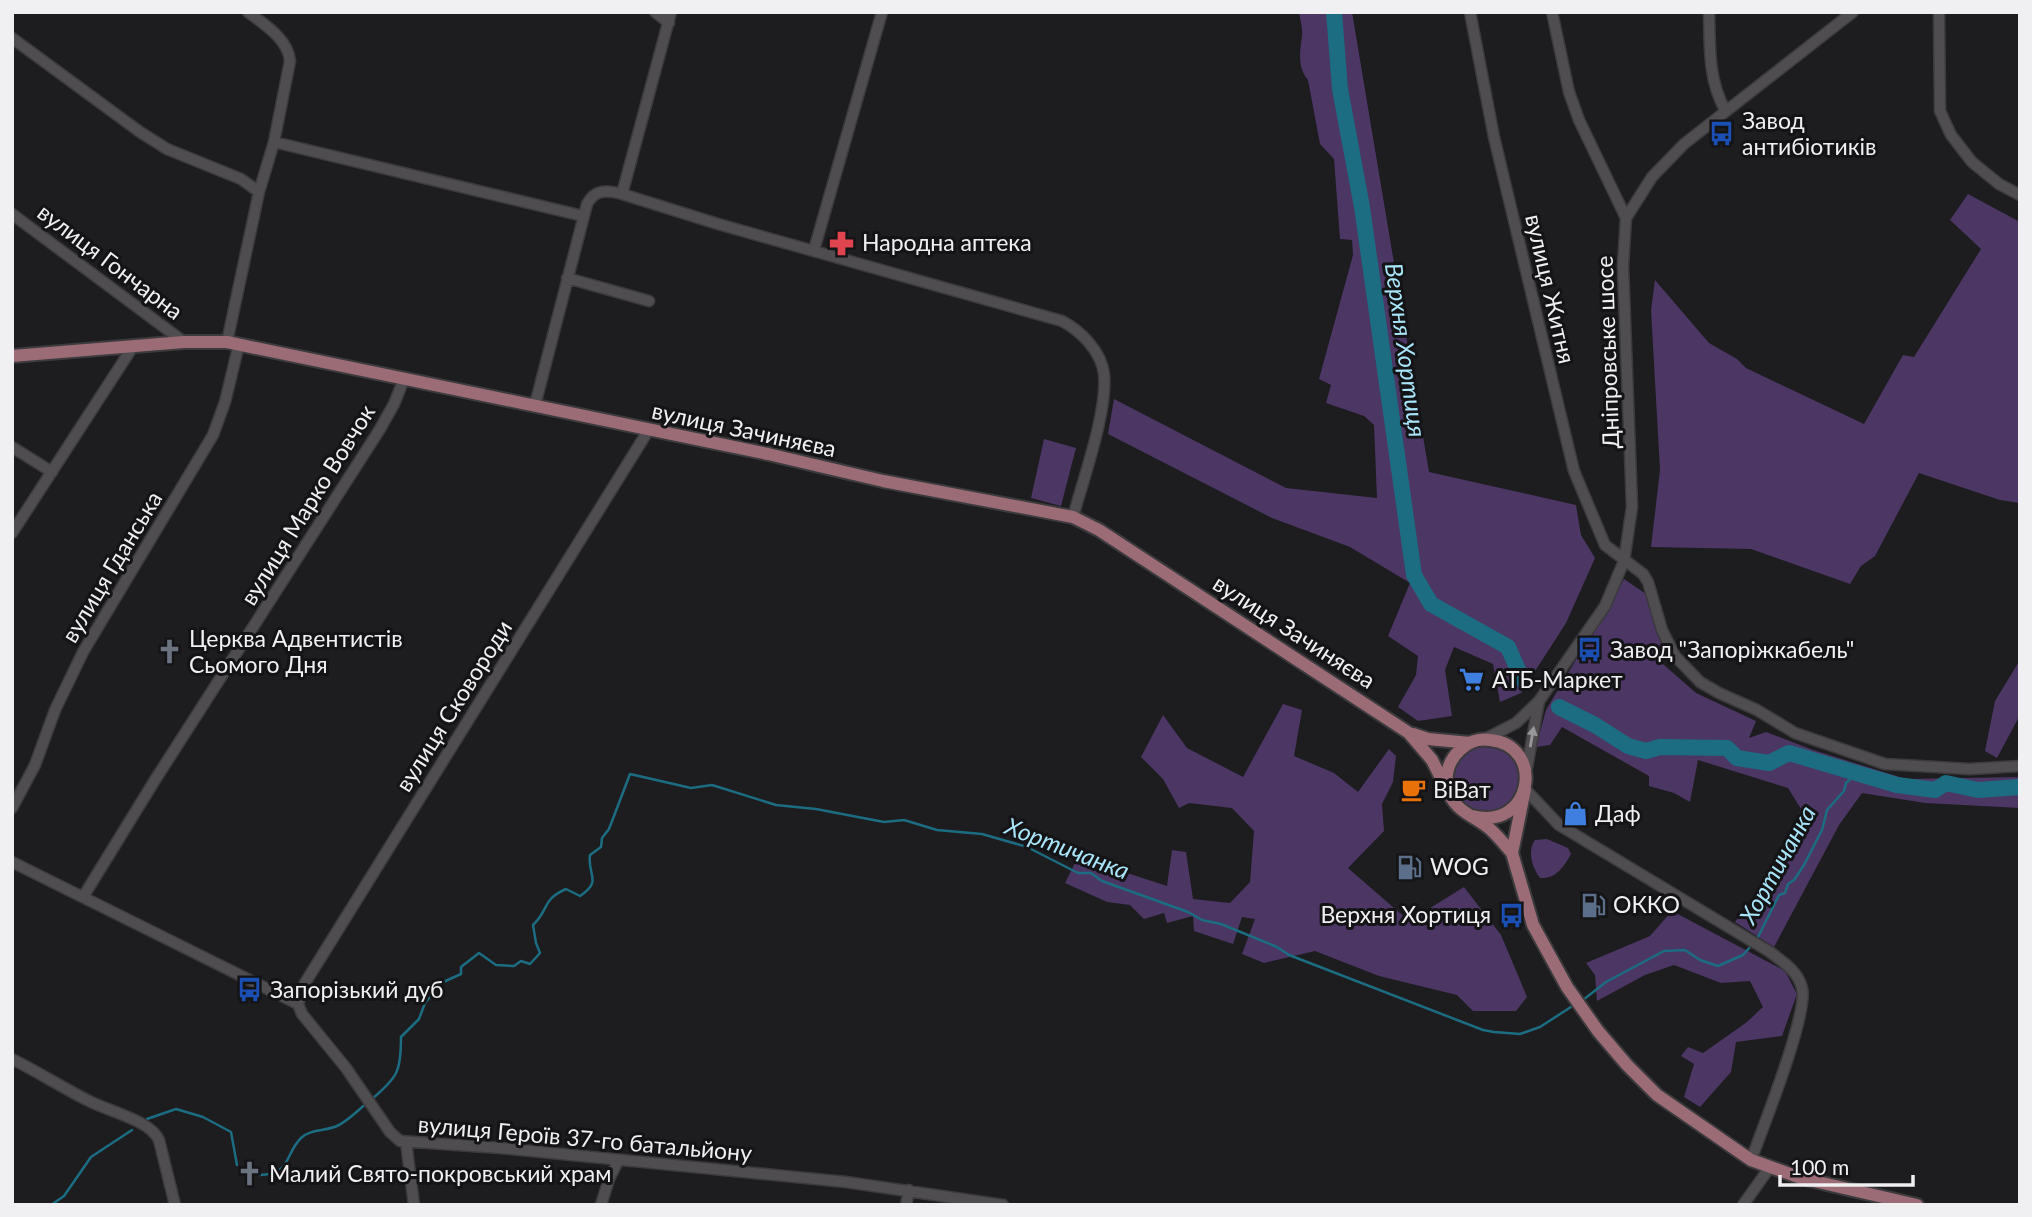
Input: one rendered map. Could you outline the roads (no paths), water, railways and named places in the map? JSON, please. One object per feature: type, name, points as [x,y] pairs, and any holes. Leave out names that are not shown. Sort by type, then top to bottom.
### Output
[{"type":"main road","name":"вулиця Зачиняєва","points":[[12,356],[184,342],[233,343],[768,454],[883,481],[1073,517],[1122,545],[1409,733]]},
{"type":"main road","points":[[1409,733],[1428,739],[1470,743],[1485,739],[1508,746],[1520,758],[1526,773],[1525,789],[1512,853]]},
{"type":"main road","points":[[1409,733],[1432,760],[1458,808],[1489,828],[1512,853],[1533,925],[1567,987],[1584,1013],[1627,1065],[1657,1095],[1751,1160],[1801,1178],[1890,1202],[1917,1205]]},
{"type":"main road","points":[[1449,794],[1448,768],[1456,753],[1470,743]]},
{"type":"main road","points":[[1472,817],[1489,819],[1504,815],[1517,804],[1525,789]]},
{"type":"street","name":"вулиця Гданська","points":[[12,808],[35,765],[55,710],[83,652],[213,435],[225,402],[259,192],[274,142],[288,71],[289,50],[275,34],[248,12]]},
{"type":"street","points":[[622,194],[670,17],[655,12]]},
{"type":"street","points":[[814,250],[881,12]]},
{"type":"street","name":"вулиця Житня","points":[[1469,12],[1494,137],[1574,471],[1601,539],[1624,561],[1643,574],[1648,582],[1662,630],[1675,656],[1684,667],[1719,693],[1757,710],[1795,733],[1885,764],[1970,769],[2020,766]]},
{"type":"street","points":[[1552,12],[1573,101],[1590,145],[1626,218]]},
{"type":"street","points":[[1709,12],[1713,79],[1725,110]]},
{"type":"street","name":"Дніпровське шосе","points":[[1485,739],[1516,723],[1539,701],[1605,606],[1624,561],[1632,507],[1623,266],[1626,218],[1652,177],[1669,158],[1725,110],[1853,12]]},
{"type":"street","points":[[1939,12],[1940,111],[1951,135],[1972,162],[1999,184],[2020,195]]},
{"type":"street","points":[[12,38],[167,149],[242,180],[259,192]]},
{"type":"street","points":[[274,142],[583,216]]},
{"type":"street","points":[[535,405],[583,216],[593,195],[606,190],[1072,326],[1089,343],[1104,374],[1103,403],[1073,517]]},
{"type":"street","name":"вулиця Гончарна","points":[[12,214],[184,342]]},
{"type":"street","points":[[568,278],[649,301]]},
{"type":"street","points":[[12,533],[132,348]]},
{"type":"street","name":"вулиця Марко Вовчок","points":[[83,897],[367,450],[394,404],[404,379]]},
{"type":"street","name":"вулиця Сковороди","points":[[298,1004],[305,983],[648,431]]},
{"type":"street","points":[[12,447],[52,472]]},
{"type":"street","points":[[1526,773],[1539,701]]},
{"type":"street","points":[[1525,789],[1559,825],[1760,946],[1792,969],[1802,986],[1803,995],[1779,1085],[1751,1160]]},
{"type":"street","name":"вулиця Героїв 37-го батальйону","points":[[12,862],[298,1004],[302,1014],[346,1068],[395,1138],[406,1142],[500,1148],[909,1191],[1003,1205]]},
{"type":"street","points":[[12,1059],[155,1132],[174,1205]]},
{"type":"street","points":[[406,1142],[414,1205]]},
{"type":"street","points":[[600,1205],[618,1161]]},
{"type":"street","points":[[1743,1205],[1770,1167]]},
{"type":"street","points":[[906,1205],[909,1191]]},
{"type":"waterway","name":"Верхня Хортиця","points":[[1334,12],[1340,89],[1362,207],[1414,575],[1431,604],[1508,647],[1526,683]]},
{"type":"waterway","name":"Верхня Хортиця","points":[[1563,709],[1559,707],[1628,746],[1646,751],[1660,747],[1727,748],[1737,758],[1769,763],[1789,753],[1897,785],[1935,790],[1946,783],[1978,790],[2020,787]]},
{"type":"waterway","name":"Хортичанка","points":[[1756,941],[1779,895],[1785,893],[1788,884],[1804,865],[1822,830],[1827,810],[1844,791],[1846,783],[1857,773]]},
{"type":"waterway","name":"Хортичанка","points":[[372,1099],[393,1079],[399,1066],[401,1037],[419,1019],[425,1003],[441,983],[461,974],[461,967],[479,953],[496,965],[514,966],[521,961],[530,964],[540,953],[533,925],[549,901],[558,893],[566,889],[580,896],[591,886],[593,877],[590,855],[601,847],[602,838],[609,829],[630,774],[691,788],[712,785],[776,805],[816,809],[884,822],[904,820],[937,830],[982,834],[1027,847],[1078,873],[1091,873],[1102,881],[1188,912],[1202,920],[1221,924],[1277,947],[1289,955],[1483,1030],[1520,1034],[1540,1027],[1574,1005]]},
{"type":"waterway","name":"Хортичанка","points":[[1583,1000],[1606,982],[1664,951],[1685,950],[1700,960],[1718,966],[1743,955],[1751,946]]},
{"type":"waterway","name":"Хортичанка","points":[[259,1175],[270,1174],[282,1167],[305,1135],[337,1126],[367,1103]]},
{"type":"waterway","name":"Хортичанка","points":[[147,1119],[176,1109],[203,1117],[231,1132],[237,1165]]},
{"type":"waterway","name":"Хортичанка","points":[[51,1205],[64,1196],[91,1157],[132,1130]]},
{"type":"place","name":"Завод антибіотиків","points":[[1722,134]]},
{"type":"place","name":"Народна аптека","points":[[842,243]]},
{"type":"place","name":"Завод \"Запоріжкабель\"","points":[[1590,650]]},
{"type":"place","name":"Церква Адвентистів Сьомого Дня","points":[[169,652]]},
{"type":"place","name":"АТБ-Маркет","points":[[1472,680]]},
{"type":"place","name":"ВіВат","points":[[1413,790]]},
{"type":"place","name":"Даф","points":[[1575,814]]},
{"type":"place","name":"WOG","points":[[1410,867]]},
{"type":"place","name":"ОККО","points":[[1593,905]]},
{"type":"place","name":"Верхня Хортиця","points":[[1511,915]]},
{"type":"place","name":"Запорізький дуб","points":[[250,990]]},
{"type":"place","name":"Малий Свято-покровський храм","points":[[249,1174]]}]
